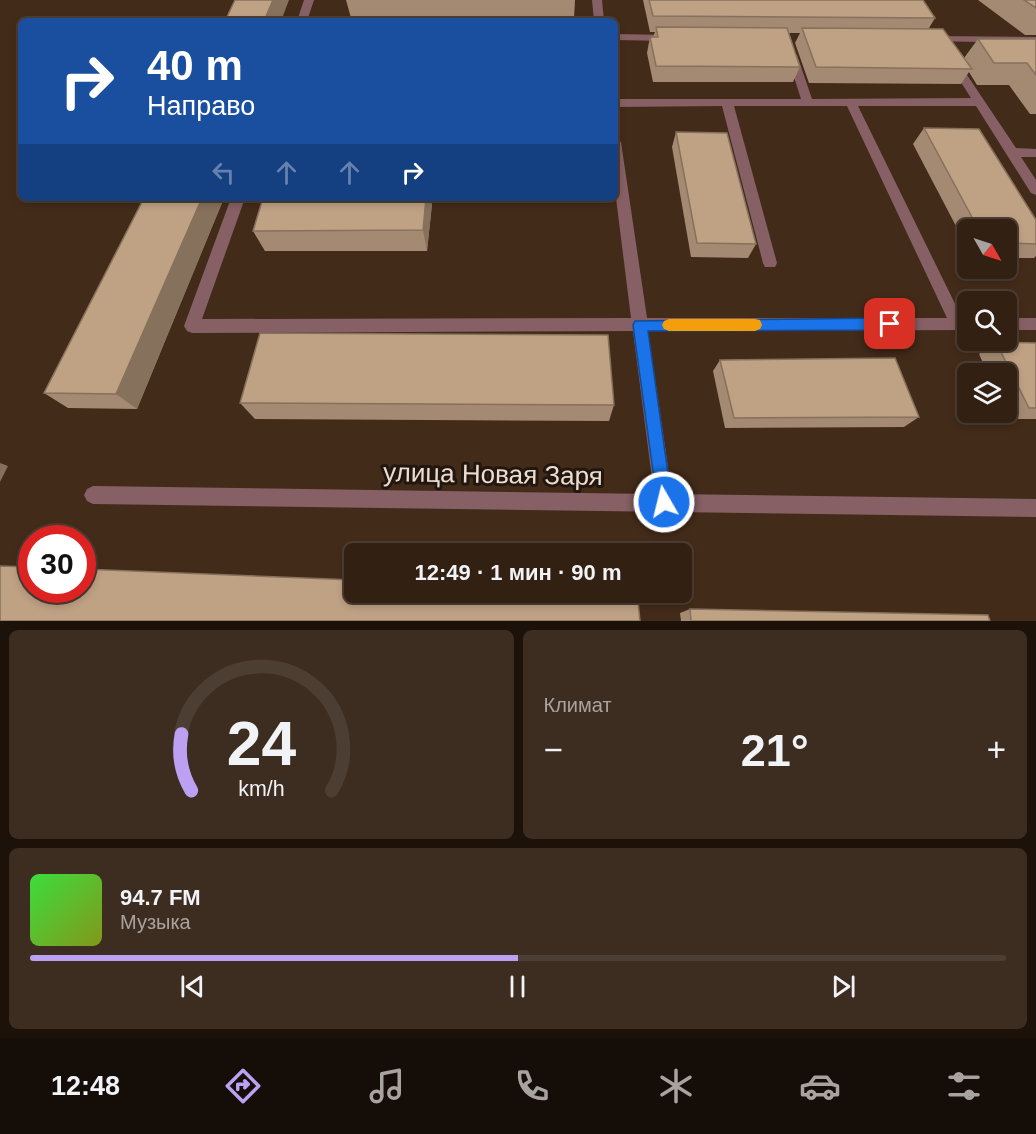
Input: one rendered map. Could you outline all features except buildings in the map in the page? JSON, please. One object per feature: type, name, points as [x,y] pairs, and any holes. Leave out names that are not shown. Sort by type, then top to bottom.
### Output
[{"type":"street","points":[[303,18],[309,0]]},
{"type":"street","points":[[597,0],[599,18]]},
{"type":"street","points":[[935,34],[1036,190]]},
{"type":"street","points":[[915,39],[935,34],[1036,40]]},
{"type":"street","points":[[618,37],[683,38]]},
{"type":"street","points":[[789,49],[808,103]]},
{"type":"street","points":[[618,103],[979,102]]},
{"type":"street","points":[[727,103],[770,263]]},
{"type":"street","points":[[851,103],[957,312]]},
{"type":"street","points":[[1012,152],[1036,153]]},
{"type":"street","points":[[618,164],[664,502]]},
{"type":"street","points":[[237,201],[192,326],[957,324]]},
{"type":"street","points":[[1017,324],[1036,324]]},
{"type":"street","name":"улица Новая Заря","points":[[93,495],[1036,508]]},
{"type":"slow traffic","points":[[669,325],[755,325]]},
{"type":"route","points":[[664,502],[640,325],[890,324]]}]
